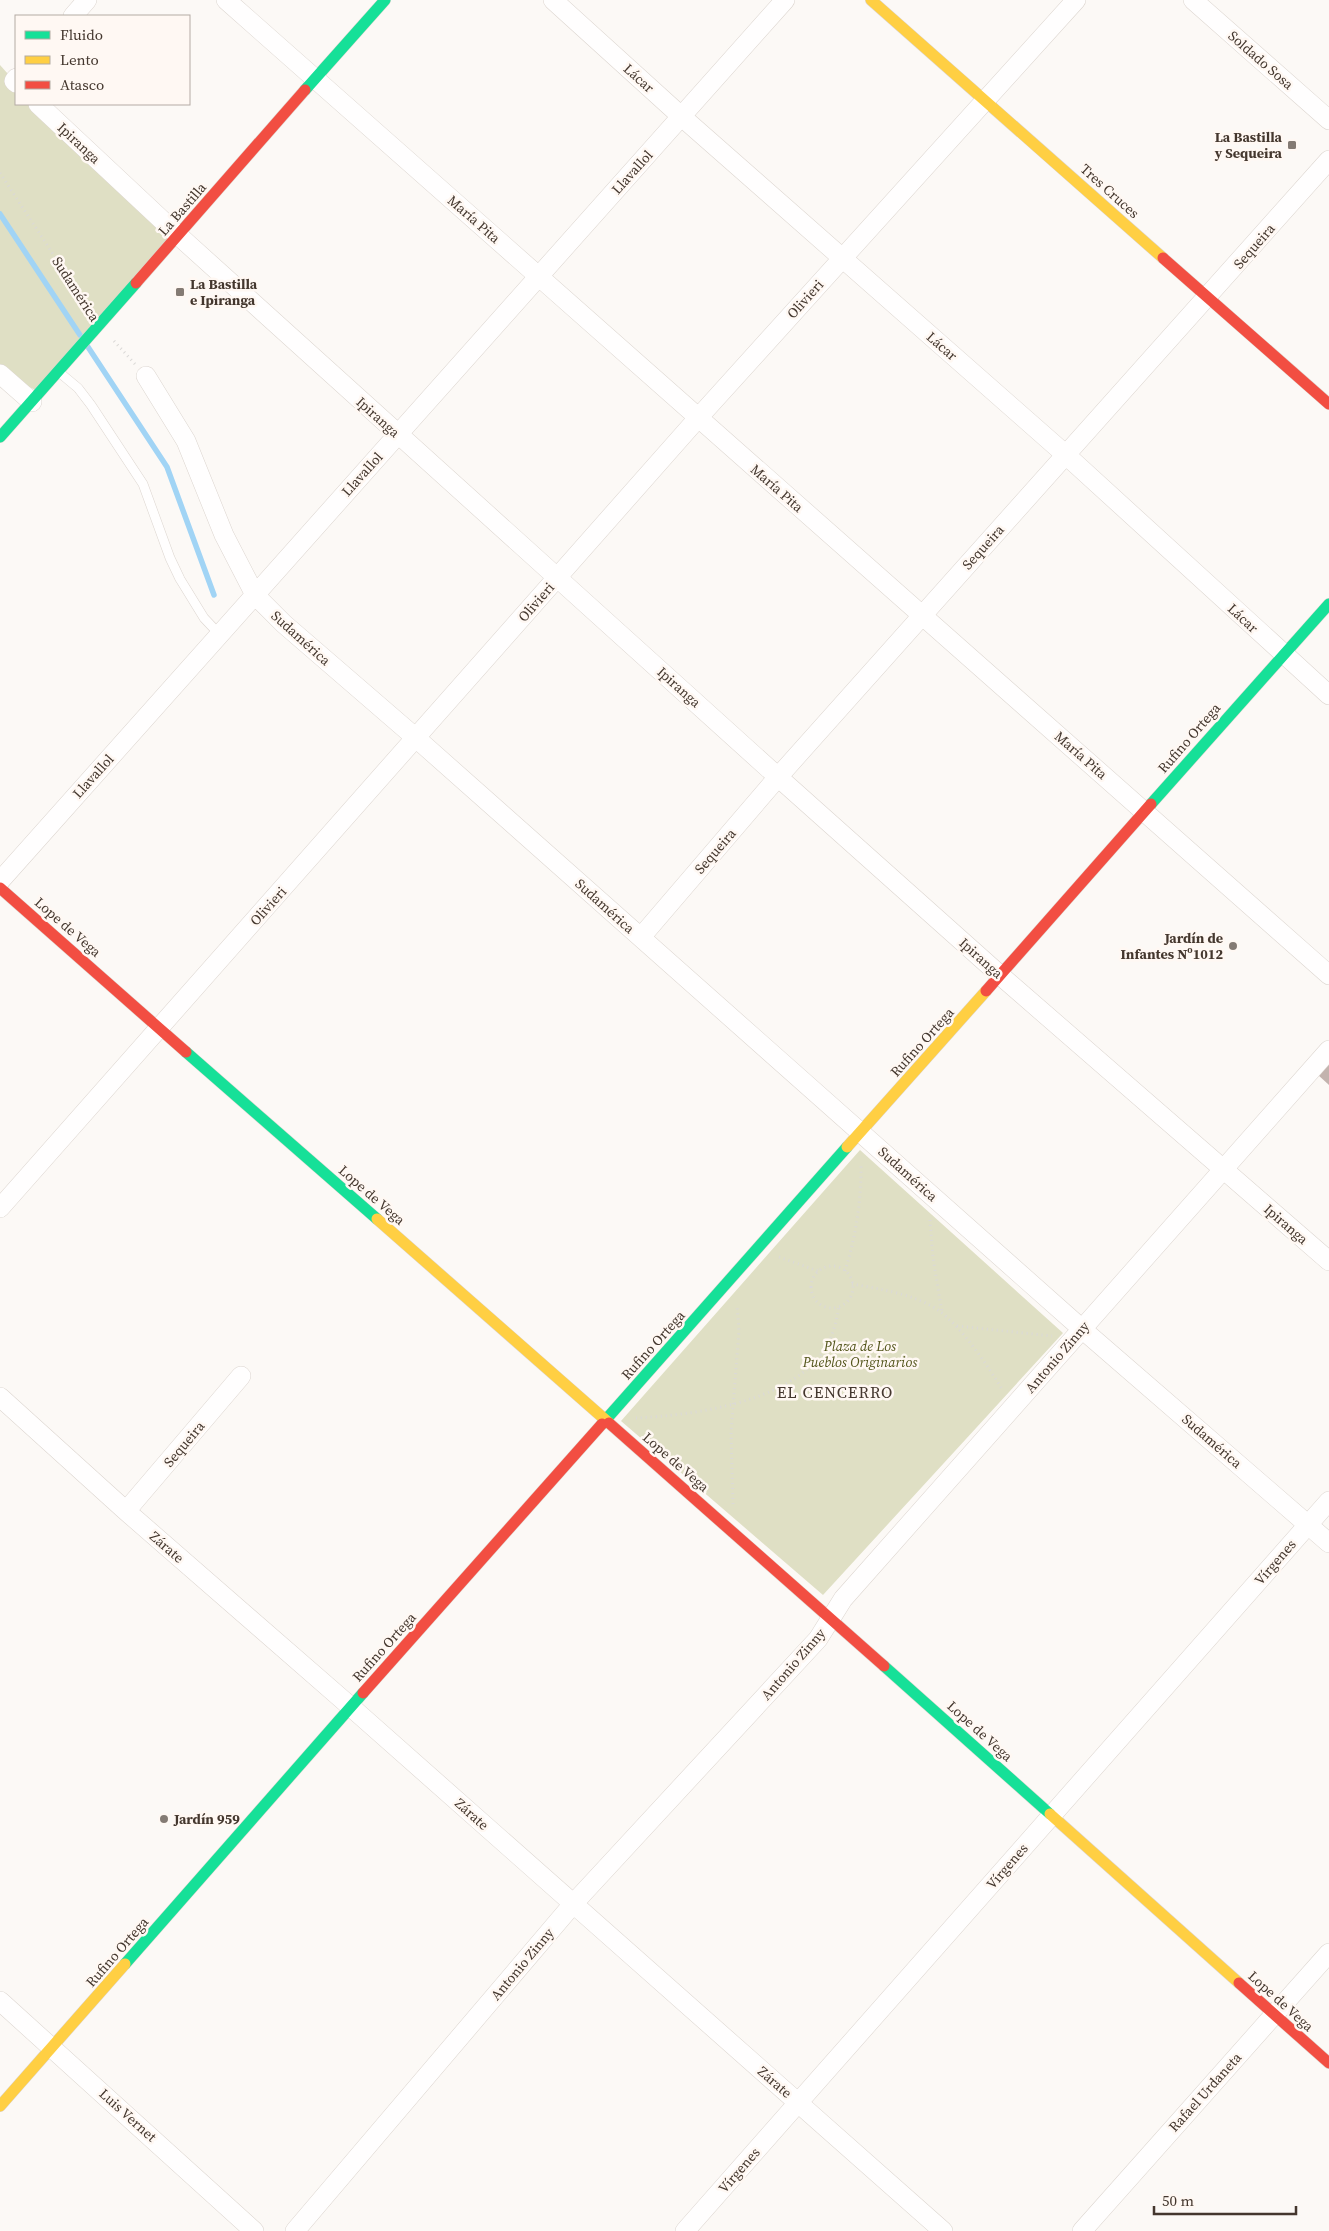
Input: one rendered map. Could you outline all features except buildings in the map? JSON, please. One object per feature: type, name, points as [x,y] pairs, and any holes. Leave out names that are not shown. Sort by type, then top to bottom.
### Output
[{"type":"street","points":[[73,15],[87,0]]},
{"type":"street","name":"María Pita","points":[[226,0],[1329,975]]},
{"type":"street","name":"La Bastilla","points":[[0,437],[385,0]]},
{"type":"street","name":"Lácar","points":[[553,0],[1066,455],[1329,695]]},
{"type":"street","name":"Llavallol","points":[[0,881],[220,635],[537,275],[785,0]]},
{"type":"street","name":"Tres Cruces","points":[[871,0],[1329,404]]},
{"type":"street","name":"Olivieri","points":[[0,1208],[698,418],[1076,0]]},
{"type":"street","name":"Soldado Sosa","points":[[1193,0],[1329,120]]},
{"type":"street","name":"Ipiranga","points":[[39,105],[397,435],[778,777],[1001,976],[1329,1261]]},
{"type":"street","name":"Sequeira","points":[[641,937],[778,777],[1208,298],[1329,160]]},
{"type":"street","points":[[0,374],[32,402]]},
{"type":"street","name":"Sudamérica","points":[[146,376],[186,440],[224,535],[255,595],[284,624],[416,738],[932,1195],[1076,1335],[1329,1543]]},
{"type":"street","name":"Rufino Ortega","points":[[0,2106],[351,1707],[1001,976],[1282,654],[1329,604]]},
{"type":"street","name":"Lope de Vega","points":[[0,888],[831,1618],[1329,2063]]},
{"type":"street","name":"Antonio Zinny","points":[[295,2231],[573,1904],[818,1639],[843,1599],[1329,1050]]},
{"type":"street","name":"Sequeira","points":[[126,1511],[242,1376]]},
{"type":"street","name":"Zárate","points":[[0,1397],[126,1511],[351,1707],[943,2231]]},
{"type":"street","name":"Vírgenes","points":[[685,2231],[1329,1501]]},
{"type":"street","name":"Rafael Urdaneta","points":[[1082,2231],[1329,1952]]},
{"type":"street","name":"Luis Vernet","points":[[0,2001],[254,2231]]},
{"type":"lane","points":[[58,371],[78,388],[91,405],[143,484],[170,558],[180,579],[204,618],[220,635]]},
{"type":"path","name":"Sudamérica","points":[[0,172],[96,328],[146,376]]},
{"type":"path","points":[[845,1271],[854,1241],[859,1213],[861,1133]]},
{"type":"path","points":[[932,1195],[931,1237],[942,1314]]},
{"type":"path","points":[[758,1250],[819,1271]]},
{"type":"path","points":[[827,1266],[834,1266],[845,1271],[852,1284],[849,1298],[839,1306],[825,1306],[815,1298],[811,1286],[812,1279],[819,1271],[827,1266]]},
{"type":"path","points":[[852,1284],[909,1297],[936,1309],[956,1326],[1012,1408]]},
{"type":"path","points":[[725,1286],[737,1304],[739,1317],[730,1434],[734,1485],[732,1532]]},
{"type":"path","points":[[606,1420],[651,1418],[733,1405],[768,1392],[802,1374],[821,1355],[831,1339],[837,1322],[839,1306]]},
{"type":"path","points":[[956,1326],[1051,1336],[1076,1335]]},
{"type":"green space","points":[[0,65],[15,82],[15,105],[39,105],[179,236],[40,392],[0,374]]},
{"type":"green space","name":"Plaza de Los Pueblos Originarios","points":[[860,1150],[1063,1333],[823,1595],[621,1421]]},
{"type":"waterway","points":[[0,214],[80,335]]},
{"type":"waterway","points":[[88,347],[167,467],[214,595]]},
{"type":"traffic: fast","points":[[305,90],[385,0]]},
{"type":"traffic: fast","points":[[0,437],[136,283]]},
{"type":"traffic: fast","points":[[1151,804],[1329,604]]},
{"type":"traffic: fast","points":[[186,1052],[377,1219]]},
{"type":"traffic: fast","points":[[602,1424],[847,1147]]},
{"type":"traffic: fast","points":[[884,1666],[1050,1814]]},
{"type":"traffic: fast","points":[[125,1964],[363,1693]]},
{"type":"traffic: slow","points":[[871,0],[1163,258]]},
{"type":"traffic: slow","points":[[847,1147],[986,991]]},
{"type":"traffic: slow","points":[[377,1219],[609,1423]]},
{"type":"traffic: slow","points":[[1050,1814],[1239,1983]]},
{"type":"traffic: slow","points":[[0,2106],[125,1964]]},
{"type":"traffic: jam","points":[[136,283],[305,90]]},
{"type":"traffic: jam","points":[[1163,258],[1329,404]]},
{"type":"traffic: jam","points":[[986,991],[1151,804]]},
{"type":"traffic: jam","points":[[0,888],[186,1052]]},
{"type":"traffic: jam","points":[[609,1423],[884,1666]]},
{"type":"traffic: jam","points":[[363,1693],[602,1424]]},
{"type":"traffic: jam","points":[[1239,1983],[1329,2063]]},
{"type":"place","name":"La Bastilla y Sequeira","points":[[1292,145]]},
{"type":"place","name":"La Bastilla e Ipiranga","points":[[180,292]]},
{"type":"place","name":"Jardín de Infantes Nº1012","points":[[1233,946]]},
{"type":"place","name":"Jardín 959","points":[[164,1819]]},
{"type":"district","name":"EL CENCERRO","points":[[835,1392]]}]
